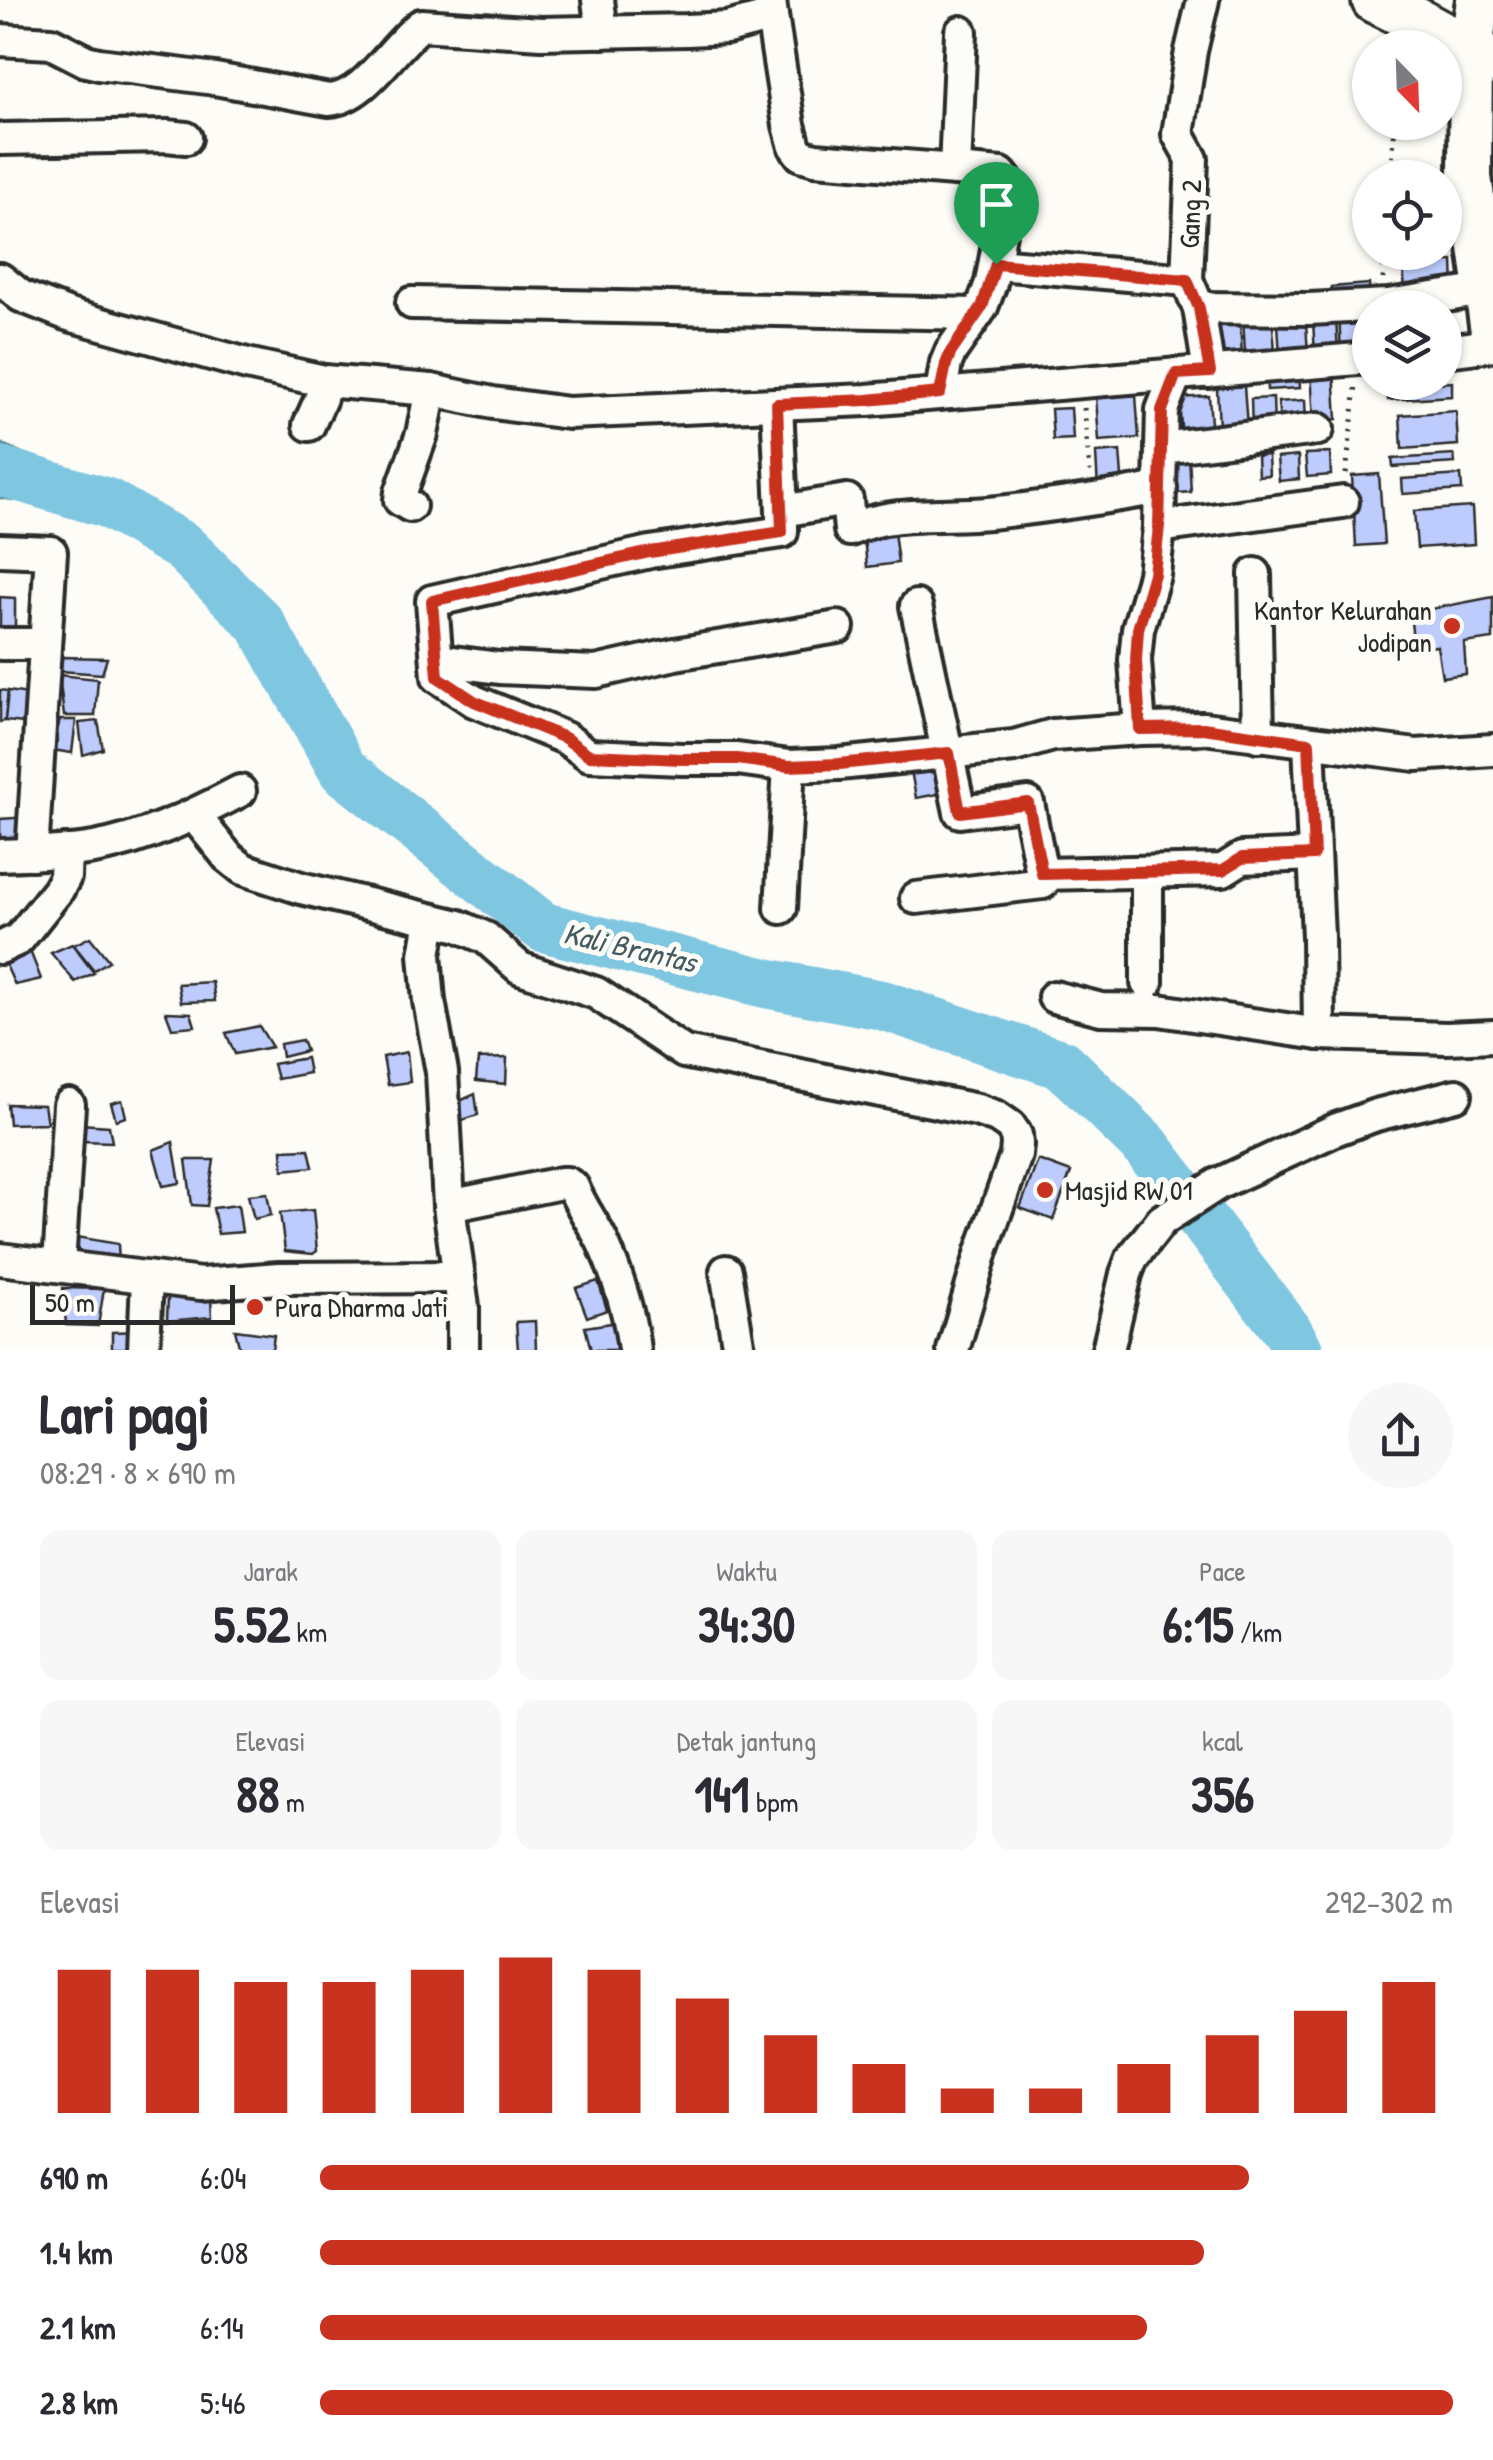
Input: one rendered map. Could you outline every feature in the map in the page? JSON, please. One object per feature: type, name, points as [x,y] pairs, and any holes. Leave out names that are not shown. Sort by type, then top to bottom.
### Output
[{"type":"main road","points":[[1375,0],[1482,56]]},
{"type":"main road","points":[[1478,0],[1482,56],[1470,178],[1493,342]]},
{"type":"street","points":[[598,0],[602,32]]},
{"type":"street","name":"Gang 2","points":[[1203,0],[1178,134],[1192,159],[1193,294],[1210,372]]},
{"type":"street","points":[[0,40],[44,42],[99,64],[215,78],[329,100],[348,96],[361,87],[421,26],[541,33],[727,28],[771,8],[789,125],[802,155],[1002,174],[1008,183],[996,264],[987,292],[951,352],[940,393]]},
{"type":"street","points":[[955,170],[960,32]]},
{"type":"street","points":[[0,139],[186,138]]},
{"type":"street","points":[[996,264],[1309,309],[1381,305],[1484,290]]},
{"type":"street","points":[[0,279],[21,296],[69,315],[247,364],[324,382],[431,390],[493,403],[568,412],[867,400],[1352,360]]},
{"type":"street","points":[[412,303],[977,314]]},
{"type":"street","points":[[1462,348],[1493,342]]},
{"type":"street","points":[[1140,729],[1138,629],[1154,574],[1162,410],[1176,374]]},
{"type":"street","points":[[309,425],[324,382]]},
{"type":"street","points":[[410,506],[400,500],[401,492],[422,434],[431,390]]},
{"type":"street","points":[[777,404],[782,532],[650,552],[432,601],[438,677],[474,701],[565,738],[589,755],[737,759],[789,766],[839,764],[1014,746],[1053,735],[1203,728],[1416,755],[1493,750]]},
{"type":"street","points":[[1162,448],[1318,429]]},
{"type":"street","points":[[782,510],[847,500],[850,530],[867,522],[984,513],[1160,488]]},
{"type":"street","points":[[1159,526],[1344,502]]},
{"type":"street","points":[[0,550],[50,552],[32,854]]},
{"type":"street","points":[[1255,574],[1258,736]]},
{"type":"street","points":[[916,606],[960,812],[1028,803],[1043,883],[916,898]]},
{"type":"street","points":[[438,660],[499,668],[596,672],[675,654],[838,627]]},
{"type":"street","points":[[0,644],[45,644]]},
{"type":"street","points":[[1309,743],[1319,1034]]},
{"type":"street","points":[[781,908],[789,766]]},
{"type":"street","points":[[0,855],[66,852],[116,843],[194,815],[240,792]]},
{"type":"street","points":[[194,815],[228,858],[243,870],[459,926],[486,938],[520,968],[596,993],[684,1052],[977,1110],[1010,1126],[1016,1135],[1016,1155],[953,1350]]},
{"type":"street","points":[[0,948],[19,939],[58,890],[66,877],[66,852]]},
{"type":"street","points":[[1042,874],[1223,870],[1242,858],[1314,855]]},
{"type":"street","points":[[1147,872],[1147,984]]},
{"type":"street","points":[[431,920],[425,955],[428,1001],[442,1072],[449,1206],[463,1307],[463,1350]]},
{"type":"street","points":[[1054,996],[1102,1008],[1159,1010],[1319,1034],[1493,1036]]},
{"type":"street","points":[[1108,1350],[1132,1258],[1162,1220],[1218,1184],[1338,1129],[1456,1095]]},
{"type":"street","points":[[59,1266],[68,1106]]},
{"type":"street","points":[[449,1206],[567,1182],[602,1241],[615,1273],[632,1327],[634,1350]]},
{"type":"street","points":[[0,1258],[202,1284],[278,1278],[459,1277]]},
{"type":"street","points":[[726,1271],[739,1350]]},
{"type":"street","points":[[144,1350],[147,1278]]},
{"type":"path","points":[[1082,382],[1093,500]]},
{"type":"path","points":[[1344,502],[1358,400]]},
{"type":"water","points":[[0,443],[92,484],[86,512],[0,498]]},
{"type":"building","points":[[1403,270],[1453,270],[1454,287],[1405,290]]},
{"type":"building","points":[[1369,284],[1369,290],[1352,290],[1352,304],[1332,306],[1331,287]]},
{"type":"building","points":[[1339,311],[1352,311],[1352,356],[1341,356]]},
{"type":"building","points":[[1272,315],[1275,351],[1245,353],[1243,317]]},
{"type":"building","points":[[1336,318],[1338,354],[1315,356],[1313,320]]},
{"type":"building","points":[[1240,320],[1242,357],[1214,358],[1212,322]]},
{"type":"building","points":[[1306,321],[1308,356],[1280,358],[1278,323]]},
{"type":"building","points":[[1299,369],[1300,388],[1267,390],[1266,372]]},
{"type":"building","points":[[1334,369],[1337,419],[1314,421],[1311,371]]},
{"type":"building","points":[[1244,386],[1247,427],[1219,428],[1217,388]]},
{"type":"building","points":[[1136,395],[1139,438],[1099,441],[1096,397]]},
{"type":"building","points":[[1209,396],[1212,438],[1182,440],[1179,398]]},
{"type":"building","points":[[1273,398],[1274,428],[1252,430],[1251,399]]},
{"type":"building","points":[[1305,400],[1306,423],[1280,425],[1278,402]]},
{"type":"building","points":[[1071,408],[1073,439],[1053,440],[1051,409]]},
{"type":"building","points":[[1456,411],[1458,445],[1402,449],[1400,415]]},
{"type":"building","points":[[1120,451],[1123,489],[1098,491],[1096,453]]},
{"type":"building","points":[[1330,453],[1331,475],[1307,477],[1305,454]]},
{"type":"building","points":[[1268,455],[1269,475],[1258,476],[1257,456]]},
{"type":"building","points":[[1454,455],[1455,463],[1393,467],[1392,459]]},
{"type":"building","points":[[1298,456],[1299,479],[1279,481],[1277,458]]},
{"type":"building","points":[[1189,457],[1191,492],[1165,494],[1163,459]]},
{"type":"building","points":[[1379,474],[1384,544],[1356,546],[1352,476]]},
{"type":"building","points":[[1461,475],[1462,490],[1403,494],[1402,479]]},
{"type":"building","points":[[1472,507],[1474,544],[1417,548],[1414,511]]},
{"type":"building","points":[[893,524],[898,563],[867,567],[863,527]]},
{"type":"building","points":[[0,597],[15,598],[15,630],[0,630]]},
{"type":"building","name":"Kantor Kelurahan Jodipan","points":[[1493,597],[1493,639],[1464,643],[1466,674],[1442,677],[1437,646],[1414,649],[1410,613]]},
{"type":"building","points":[[60,657],[107,658],[102,674],[60,671]]},
{"type":"building","points":[[59,675],[98,679],[95,716],[64,716]]},
{"type":"building","points":[[0,690],[8,691],[5,721],[0,722]]},
{"type":"building","points":[[8,691],[36,695],[33,724],[5,721]]},
{"type":"building","points":[[60,720],[76,720],[72,753],[52,750]]},
{"type":"building","points":[[98,721],[103,749],[83,755],[79,723]]},
{"type":"building","points":[[949,758],[955,791],[916,798],[910,765]]},
{"type":"building","points":[[29,817],[25,847],[0,848],[0,819]]},
{"type":"building","points":[[90,937],[109,961],[94,970],[74,945]]},
{"type":"building","points":[[27,943],[41,979],[15,985],[0,952]]},
{"type":"building","points":[[72,944],[94,973],[75,982],[51,953]]},
{"type":"building","points":[[212,982],[215,1001],[181,1002],[178,984]]},
{"type":"building","points":[[166,1012],[191,1013],[195,1026],[172,1028]]},
{"type":"building","points":[[259,1026],[272,1047],[235,1054],[226,1033]]},
{"type":"building","points":[[302,1040],[306,1051],[282,1057],[280,1044]]},
{"type":"building","points":[[407,1052],[410,1082],[388,1085],[383,1057]]},
{"type":"building","points":[[306,1058],[309,1073],[277,1079],[273,1064]]},
{"type":"building","points":[[507,1058],[506,1084],[476,1081],[478,1059]]},
{"type":"building","points":[[475,1094],[478,1115],[457,1122],[451,1105]]},
{"type":"building","points":[[122,1100],[126,1117],[116,1120],[111,1103]]},
{"type":"building","points":[[7,1104],[44,1105],[47,1123],[9,1124]]},
{"type":"building","points":[[79,1124],[109,1126],[112,1142],[79,1141]]},
{"type":"building","points":[[173,1142],[180,1183],[163,1186],[153,1150]]},
{"type":"building","points":[[309,1149],[313,1167],[283,1170],[282,1150]]},
{"type":"building","points":[[186,1160],[214,1160],[207,1206],[192,1205]]},
{"type":"building","name":"Masjid RW 01","points":[[1038,1160],[1071,1172],[1053,1220],[1020,1208]]},
{"type":"building","points":[[267,1193],[271,1215],[254,1219],[248,1195]]},
{"type":"building","points":[[238,1205],[242,1232],[218,1234],[213,1208]]},
{"type":"building","points":[[313,1210],[317,1251],[285,1251],[280,1213]]},
{"type":"building","points":[[77,1237],[118,1244],[119,1264],[78,1259]]},
{"type":"building","points":[[598,1281],[607,1310],[587,1317],[576,1288]]},
{"type":"building","points":[[63,1288],[104,1289],[98,1326],[66,1325]]},
{"type":"building","points":[[168,1296],[211,1299],[212,1317],[167,1321]]},
{"type":"building","points":[[535,1321],[536,1350],[518,1350],[516,1322]]},
{"type":"building","points":[[618,1322],[623,1350],[591,1350],[585,1327]]},
{"type":"building","points":[[235,1330],[274,1335],[272,1350],[240,1350]]},
{"type":"building","points":[[144,1331],[142,1349],[112,1348],[112,1332]]},
{"type":"waterway","name":"Kali Brantas","points":[[0,471],[107,503],[183,547],[260,623],[343,770],[543,927],[765,983],[882,1005],[1063,1065],[1145,1145],[1287,1330],[1298,1350]]},
{"type":"place","name":"Kantor Kelurahan Jodipan","points":[[1452,626]]},
{"type":"place","name":"Masjid RW 01","points":[[1045,1190]]},
{"type":"place","name":"Pura Dharma Jati","points":[[255,1307]]},
{"type":"route","points":[[996,264],[1187,280],[1199,308],[1210,372],[1176,374],[1162,410],[1154,574],[1138,629],[1140,729],[1203,728],[1309,743],[1314,855],[1242,858],[1223,870],[1042,874],[1028,803],[960,812],[949,753],[789,766],[737,759],[589,755],[565,738],[474,701],[438,677],[432,601],[650,552],[782,532],[777,404],[940,393],[951,352],[982,307],[996,264]]}]
